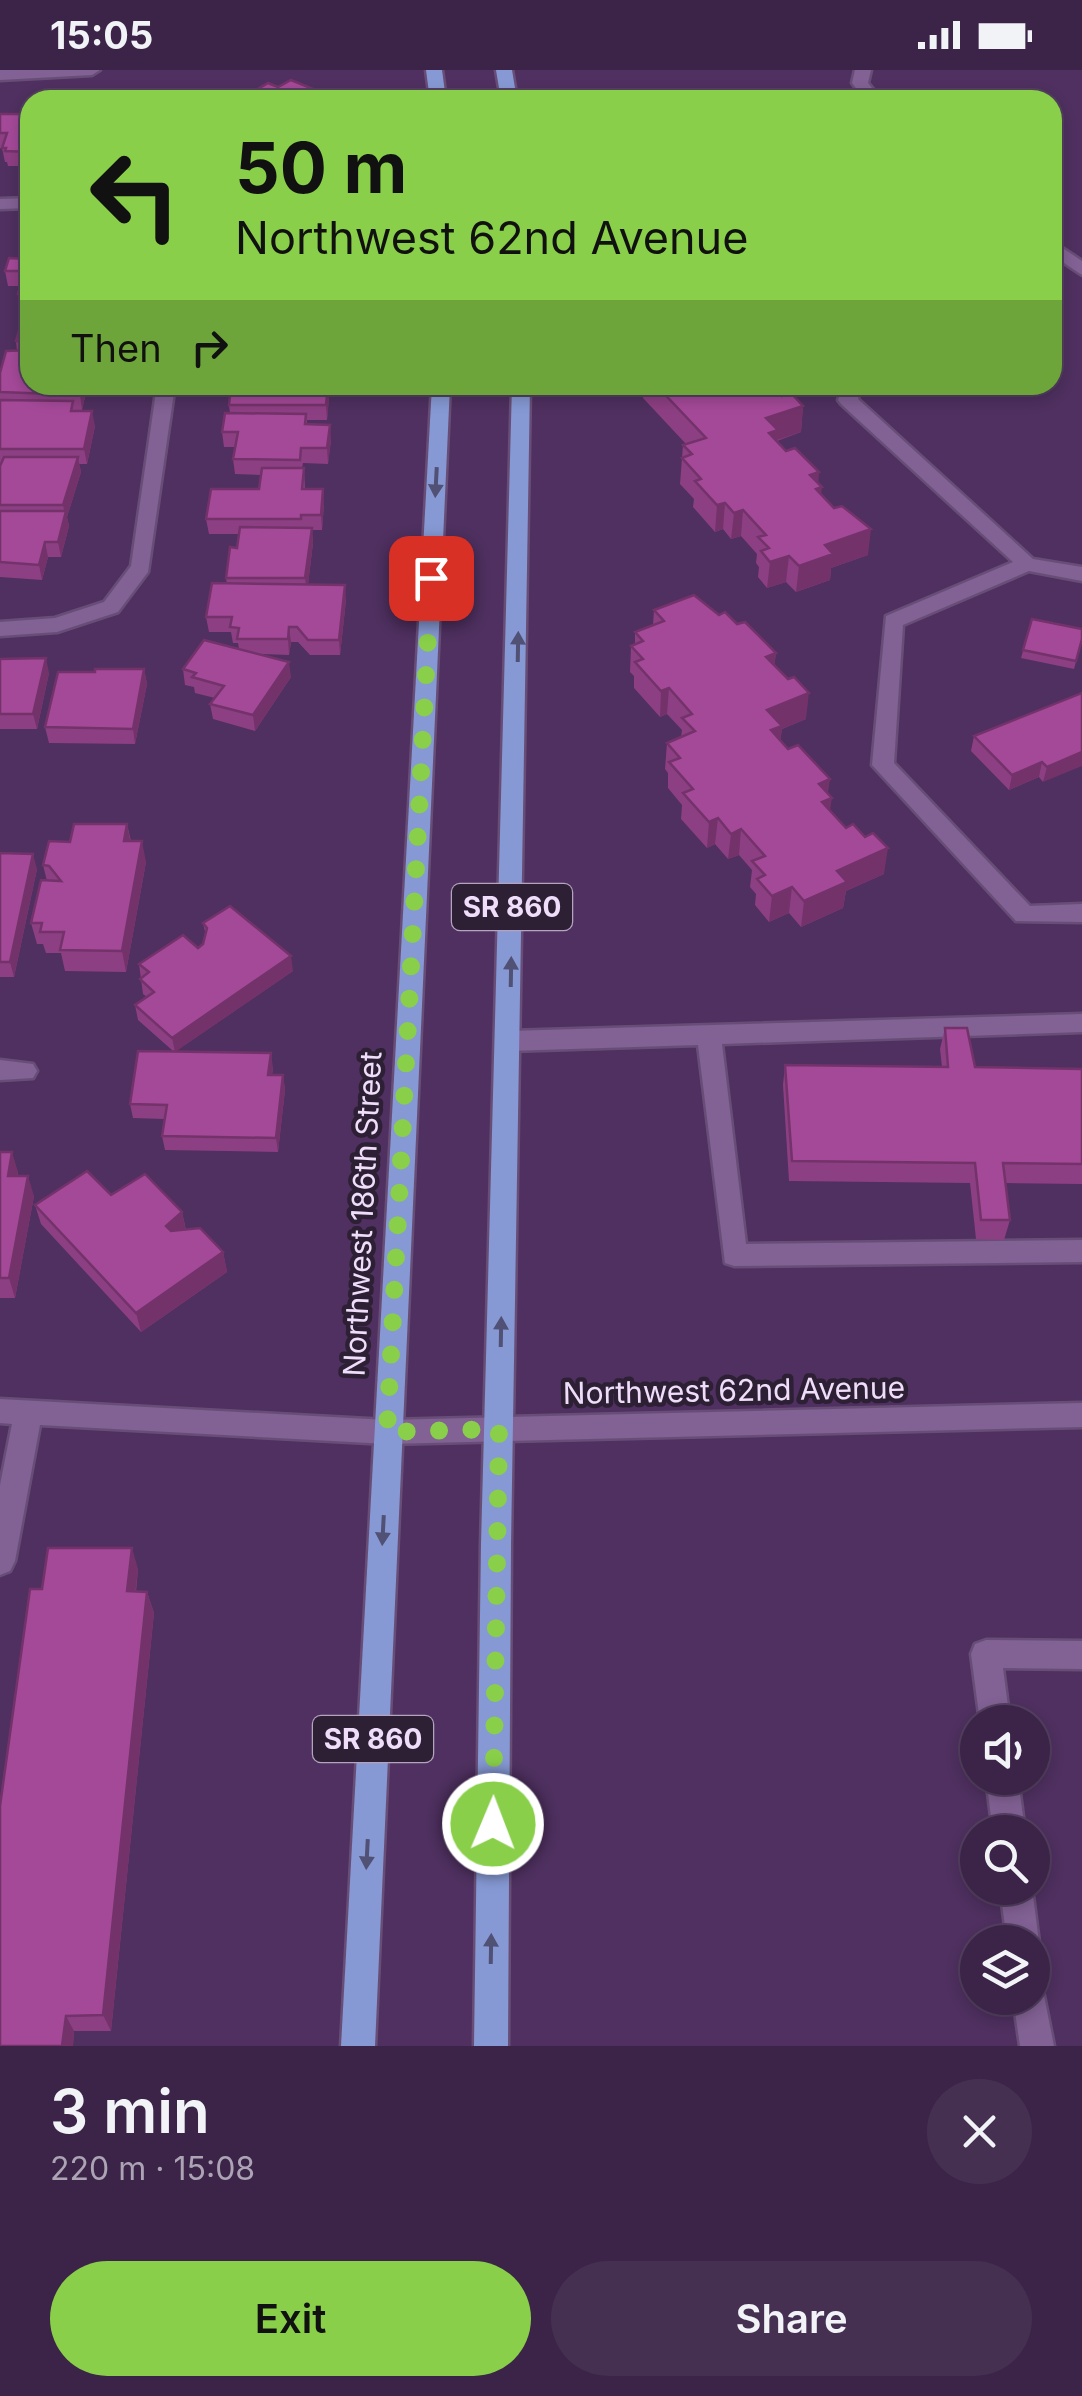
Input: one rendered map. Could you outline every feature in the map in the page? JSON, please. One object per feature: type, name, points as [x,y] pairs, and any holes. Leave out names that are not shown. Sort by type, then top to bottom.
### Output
[{"type":"main road","name":"Northwest 186th Street","points":[[358,2046],[440,395]]},
{"type":"main road","name":"SR 860","points":[[490,2046],[521,395]]},
{"type":"street","points":[[0,75],[92,70]]},
{"type":"street","points":[[1062,254],[1082,270]]},
{"type":"street","points":[[0,629],[57,624],[111,607],[141,567],[165,395]]},
{"type":"street","points":[[849,395],[848,400],[1027,564],[1082,574]]},
{"type":"street","points":[[1027,564],[892,622],[882,766],[1024,916],[1082,913]]},
{"type":"street","points":[[509,1041],[1082,1022]]},
{"type":"street","points":[[709,1034],[734,1255],[1082,1251]]},
{"type":"street","points":[[0,1561],[14,1412]]},
{"type":"street","name":"Northwest 62nd Avenue","points":[[14,1412],[387,1432],[1082,1415]]},
{"type":"street","points":[[993,1705],[986,1654],[1082,1654]]},
{"type":"street","points":[[1032,2015],[1037,2046]]},
{"type":"building","points":[[291,80],[313,89],[256,90],[268,83],[278,87]]},
{"type":"building","points":[[0,114],[20,114],[20,152],[5,151],[2,148],[7,133],[0,133]]},
{"type":"building","points":[[9,258],[20,259],[20,271],[5,271]]},
{"type":"building","points":[[20,350],[20,393],[0,392],[6,351]]},
{"type":"building","points":[[230,395],[327,395],[326,405],[229,405]]},
{"type":"building","points":[[665,395],[793,395],[803,406],[766,418],[778,430],[769,433],[786,451],[795,448],[819,472],[810,475],[822,487],[816,489],[834,508],[842,506],[871,529],[825,545],[833,554],[799,566],[789,556],[770,562],[761,551],[769,548],[758,537],[766,535],[743,510],[734,513],[725,503],[717,505],[695,481],[701,479],[682,458],[692,454],[683,445],[706,438]]},
{"type":"building","points":[[0,400],[73,401],[71,411],[92,411],[84,449],[0,449]]},
{"type":"building","points":[[225,413],[306,414],[305,424],[330,425],[327,448],[301,448],[300,460],[233,459],[238,432],[222,432]]},
{"type":"building","points":[[4,457],[78,457],[63,505],[0,505],[0,466]]},
{"type":"building","points":[[262,468],[304,468],[302,489],[323,489],[321,515],[301,515],[301,519],[206,519],[211,489],[259,489]]},
{"type":"building","points":[[0,511],[66,511],[58,542],[45,542],[39,565],[0,562]]},
{"type":"building","points":[[240,527],[312,528],[305,578],[226,578],[230,547],[237,548]]},
{"type":"building","points":[[212,583],[345,585],[339,640],[308,640],[297,627],[289,627],[288,639],[237,639],[239,628],[230,627],[232,617],[206,617]]},
{"type":"building","points":[[694,595],[719,615],[725,612],[737,624],[745,622],[776,653],[766,657],[809,693],[767,710],[782,726],[771,730],[788,749],[798,745],[830,779],[819,784],[832,798],[822,802],[846,828],[853,824],[865,837],[873,833],[888,848],[837,871],[847,882],[804,901],[792,887],[772,896],[757,879],[765,875],[752,861],[765,856],[741,829],[731,834],[718,818],[709,822],[683,793],[693,789],[669,762],[680,758],[667,743],[695,731],[682,718],[692,714],[669,688],[661,691],[635,662],[643,659],[631,646],[643,641],[635,632],[664,621],[654,610]]},
{"type":"building","points":[[1032,619],[1082,629],[1076,661],[1023,650]]},
{"type":"building","points":[[204,640],[289,662],[253,715],[210,704],[224,686],[192,677],[196,673],[183,669]]},
{"type":"building","points":[[46,658],[33,714],[0,714],[0,659]]},
{"type":"building","points":[[144,669],[133,729],[45,727],[58,672]]},
{"type":"building","points":[[1082,693],[1082,752],[1047,767],[1042,762],[1012,775],[974,736]]},
{"type":"building","points":[[74,824],[127,824],[124,841],[142,841],[122,951],[60,950],[64,932],[40,932],[42,923],[31,923],[41,880],[61,881],[49,866],[43,865],[49,841],[70,842]]},
{"type":"building","points":[[0,853],[33,854],[10,962],[0,962]]},
{"type":"building","points":[[230,906],[291,956],[172,1038],[135,1005],[154,992],[140,979],[149,972],[139,964],[183,935],[198,948],[207,928],[203,923]]},
{"type":"building","points":[[945,1028],[967,1028],[975,1067],[1082,1069],[1082,1164],[1003,1163],[1010,1220],[981,1220],[975,1163],[792,1161],[785,1065],[948,1067]]},
{"type":"building","points":[[138,1051],[271,1053],[268,1075],[283,1075],[276,1138],[162,1136],[167,1105],[130,1104]]},
{"type":"building","points":[[0,1152],[12,1152],[8,1176],[28,1176],[9,1278],[0,1278]]},
{"type":"building","points":[[87,1171],[111,1195],[145,1174],[182,1212],[166,1226],[171,1231],[200,1228],[223,1252],[136,1313],[35,1205]]},
{"type":"building","points":[[48,1548],[132,1548],[127,1591],[147,1592],[103,2015],[66,2016],[62,2046],[0,2046],[0,1806],[30,1589],[42,1589]]},
{"type":"route","points":[[431,578],[387,1432],[499,1429],[493,1824]]}]
